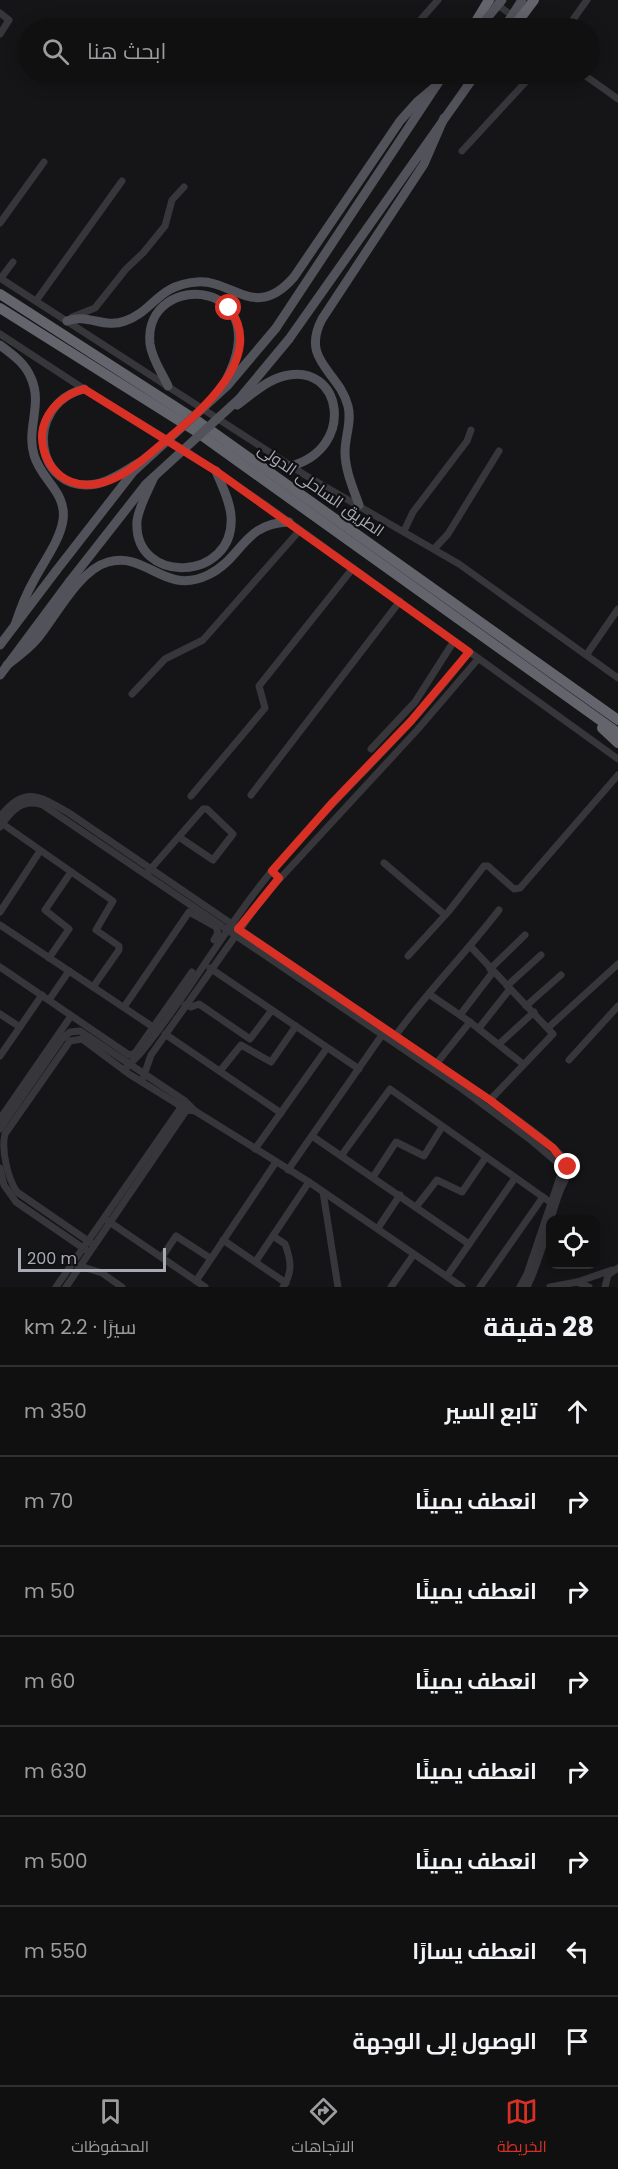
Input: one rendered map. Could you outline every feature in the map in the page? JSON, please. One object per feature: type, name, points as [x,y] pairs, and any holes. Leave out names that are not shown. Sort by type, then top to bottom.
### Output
[{"type":"highway","points":[[478,18],[490,0]]},
{"type":"highway","points":[[520,18],[534,0]]},
{"type":"highway","name":"الطريق الساحلى الدولى","points":[[0,294],[199,422],[618,720]]},
{"type":"highway","name":"الطريق الساحلى الدولى","points":[[0,308],[194,430],[618,733]]},
{"type":"highway","points":[[581,706],[618,744]]},
{"type":"main road","points":[[487,18],[502,0]]},
{"type":"main road","points":[[510,18],[522,0]]},
{"type":"main road","points":[[0,675],[125,509],[156,472],[227,411],[264,372],[469,84]]},
{"type":"main road","points":[[67,321],[82,318],[107,324],[123,322],[137,315],[167,291],[195,282],[210,282],[247,297],[265,296],[281,289],[294,277],[405,114],[436,86]]},
{"type":"main road","points":[[0,645],[116,491],[144,460],[215,398],[251,360],[276,328],[436,86]]},
{"type":"main road","points":[[359,505],[345,458],[350,421],[348,405],[317,356],[316,333],[322,319],[423,164],[444,118]]},
{"type":"main road","points":[[168,386],[153,354],[150,338],[156,316],[171,300],[192,293],[215,298],[232,313],[240,334],[230,372],[215,398]]},
{"type":"main road","points":[[0,345],[21,362],[33,382],[36,401],[31,434],[33,453],[40,470],[58,492],[63,512],[61,530],[31,585],[15,625]]},
{"type":"main road","points":[[227,411],[279,377],[295,374],[310,377],[323,386],[332,398],[335,423],[331,436],[319,452],[291,466]]},
{"type":"main road","points":[[84,389],[64,398],[48,415],[42,435],[47,459],[64,478],[90,485],[106,481],[144,460]]},
{"type":"main road","points":[[156,472],[139,512],[138,531],[150,555],[165,565],[186,568],[201,565],[214,556],[224,544],[230,530],[231,514],[216,471]]},
{"type":"main road","points":[[7,665],[33,643],[83,578],[100,565],[115,561],[129,561],[168,579],[197,579],[222,566],[254,532],[271,524],[289,522]]},
{"type":"street","points":[[422,18],[438,0]]},
{"type":"street","points":[[490,0],[515,18]]},
{"type":"street","points":[[574,18],[587,0]]},
{"type":"street","points":[[0,13],[9,20],[0,34]]},
{"type":"street","points":[[462,151],[524,84]]},
{"type":"street","points":[[597,84],[618,99]]},
{"type":"street","points":[[0,223],[44,162]]},
{"type":"street","points":[[36,301],[122,181]]},
{"type":"street","points":[[67,321],[97,307],[165,226],[172,200],[184,188]]},
{"type":"street","points":[[13,262],[1,278],[291,466],[434,549],[618,678]]},
{"type":"street","points":[[0,334],[216,471],[618,759]]},
{"type":"street","points":[[404,531],[413,512],[467,441],[471,430]]},
{"type":"street","points":[[434,549],[448,534],[499,451]]},
{"type":"street","points":[[132,694],[165,659],[203,640],[300,530]]},
{"type":"street","points":[[191,796],[265,708],[259,687],[352,568]]},
{"type":"street","points":[[251,795],[400,602]]},
{"type":"street","points":[[586,654],[618,609]]},
{"type":"street","points":[[371,749],[415,702],[454,641]]},
{"type":"street","points":[[0,1119],[63,1033],[80,1031],[131,1055],[214,943],[272,871],[444,684],[469,652]]},
{"type":"street","points":[[142,1081],[151,1055],[236,932],[279,878],[452,691],[478,658]]},
{"type":"street","points":[[460,664],[468,671]]},
{"type":"street","points":[[444,684],[452,691]]},
{"type":"street","points":[[408,956],[445,915],[484,866],[488,866],[514,889],[519,889],[618,775]]},
{"type":"street","points":[[93,987],[119,950],[119,946],[96,930],[114,902],[1,822],[15,808],[30,802],[44,805],[67,816],[389,1035],[490,1100],[550,1151],[561,1168],[547,1200],[523,1286]]},
{"type":"street","points":[[148,872],[179,837],[205,808],[232,834],[213,860],[179,837]]},
{"type":"street","points":[[0,912],[40,851]]},
{"type":"street","points":[[384,863],[445,915]]},
{"type":"street","points":[[272,871],[279,878]]},
{"type":"street","points":[[49,958],[69,929],[45,910],[71,872]]},
{"type":"street","points":[[124,1070],[144,1049],[214,943],[218,930],[148,872]]},
{"type":"street","points":[[288,1170],[358,1069],[429,994],[499,910]]},
{"type":"street","points":[[124,1007],[188,913],[193,912],[229,927]]},
{"type":"street","points":[[0,925],[153,1027]]},
{"type":"street","points":[[460,1015],[491,970],[525,935]]},
{"type":"street","points":[[470,946],[526,1006],[549,1027],[553,1036],[490,1100]]},
{"type":"street","points":[[479,1028],[509,987],[541,955]]},
{"type":"street","points":[[549,1027],[618,964]]},
{"type":"street","points":[[0,967],[71,1016],[94,1036],[188,1106]]},
{"type":"street","points":[[210,968],[358,1069]]},
{"type":"street","points":[[49,1000],[69,971]]},
{"type":"street","points":[[526,1006],[561,975]]},
{"type":"street","points":[[429,994],[479,1028],[523,1064]]},
{"type":"street","points":[[0,1056],[42,995]]},
{"type":"street","points":[[185,1005],[191,1007],[199,1004],[250,1039],[272,1010]]},
{"type":"street","points":[[569,1060],[618,1006]]},
{"type":"street","points":[[500,1044],[534,1012]]},
{"type":"street","points":[[0,1014],[20,1027]]},
{"type":"street","points":[[7,1189],[2,1138],[51,1061],[71,1016]]},
{"type":"street","points":[[436,1064],[470,1022]]},
{"type":"street","points":[[220,1071],[241,1044],[267,1062],[272,1061],[296,1026]]},
{"type":"street","points":[[165,1034],[281,1113]]},
{"type":"street","points":[[389,1035],[567,1164],[568,1172],[547,1226],[538,1263],[523,1286]]},
{"type":"street","points":[[0,1130],[51,1061],[70,1041],[79,1039],[124,1070],[188,1106],[309,1182],[462,1287]]},
{"type":"street","points":[[255,1149],[327,1048]]},
{"type":"street","points":[[341,1156],[388,1089],[547,1200]]},
{"type":"street","points":[[91,1243],[104,1217],[188,1106]]},
{"type":"street","points":[[56,1287],[111,1222],[188,1106]]},
{"type":"street","points":[[373,1177],[396,1142],[424,1156],[442,1127]]},
{"type":"street","points":[[312,1136],[469,1244]]},
{"type":"street","points":[[416,1207],[437,1180],[462,1192],[486,1157]]},
{"type":"street","points":[[196,1281],[276,1162]]},
{"type":"street","points":[[0,1168],[7,1189],[16,1202],[86,1250]]},
{"type":"street","points":[[447,1276],[515,1178]]},
{"type":"street","points":[[256,1262],[309,1182]]},
{"type":"street","points":[[7,1189],[91,1243]]},
{"type":"street","points":[[323,1192],[338,1287]]},
{"type":"street","points":[[378,1228],[400,1195]]},
{"type":"street","points":[[480,1287],[547,1200]]},
{"type":"street","points":[[104,1217],[205,1287]]},
{"type":"street","points":[[162,1257],[176,1236],[210,1258]]},
{"type":"street","points":[[223,1240],[285,1285],[291,1272],[286,1247],[273,1236]]},
{"type":"street","points":[[66,1287],[80,1266],[86,1250]]},
{"type":"street","points":[[394,1286],[414,1254]]},
{"type":"street","points":[[80,1266],[102,1273],[122,1287]]},
{"type":"street","points":[[550,1287],[577,1282],[616,1267]]},
{"type":"street","points":[[605,1287],[608,1275],[616,1267]]},
{"type":"street","points":[[577,1282],[589,1287]]},
{"type":"route","points":[[229,308],[238,323],[240,334],[236,354],[225,381],[215,398],[190,421],[157,448],[144,460],[106,481],[84,485],[69,481],[56,472],[44,452],[42,435],[48,415],[64,398],[84,389],[186,451],[216,471],[469,652],[411,721],[333,802],[272,871],[279,878],[238,929],[490,1100],[553,1148],[568,1167]]}]
